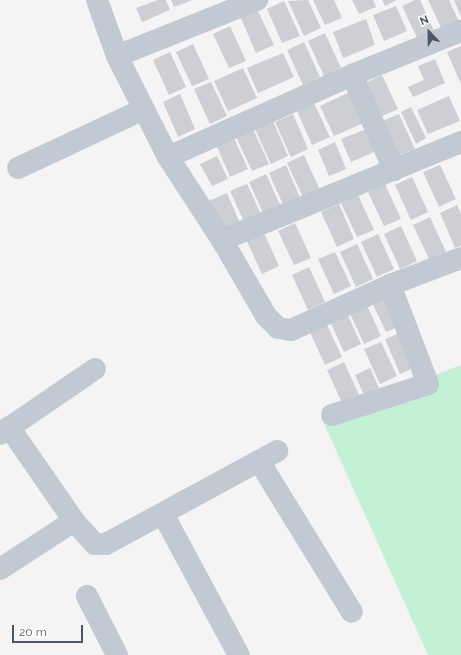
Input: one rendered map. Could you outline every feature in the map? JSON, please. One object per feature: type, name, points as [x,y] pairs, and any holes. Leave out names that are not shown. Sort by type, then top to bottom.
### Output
[{"type":"street","points":[[97,0],[117,56],[142,110],[168,157],[222,240],[266,316],[278,328],[284,331],[390,285],[458,265]]},
{"type":"street","points":[[117,56],[221,7],[257,0]]},
{"type":"street","points":[[168,157],[352,75],[461,31]]},
{"type":"street","points":[[352,75],[394,170]]},
{"type":"street","points":[[18,168],[142,110]]},
{"type":"street","points":[[222,240],[461,142]]},
{"type":"street","points":[[332,414],[428,384],[390,285]]},
{"type":"street","points":[[95,369],[5,431],[74,521],[99,546],[163,514],[268,456],[352,612]]},
{"type":"street","points":[[163,514],[239,655]]},
{"type":"street","points":[[0,569],[74,521]]},
{"type":"street","points":[[87,596],[117,655]]},
{"type":"green space","points":[[461,365],[461,655],[428,655],[322,419]]},
{"type":"building","points":[[158,0],[166,0],[170,10],[142,22],[136,8]]},
{"type":"building","points":[[171,0],[193,0],[174,7]]},
{"type":"building","points":[[308,0],[321,28],[304,36],[288,1]]},
{"type":"building","points":[[313,0],[334,0],[342,18],[325,25]]},
{"type":"building","points":[[352,0],[373,0],[376,7],[359,14]]},
{"type":"building","points":[[382,0],[397,0],[385,6]]},
{"type":"building","points":[[415,0],[420,0],[435,33],[418,40],[402,6]]},
{"type":"building","points":[[428,0],[449,0],[460,24],[443,32]]},
{"type":"building","points":[[454,0],[461,0],[461,17]]},
{"type":"building","points":[[284,1],[300,36],[282,43],[267,9]]},
{"type":"building","points":[[396,6],[407,31],[384,41],[373,15]]},
{"type":"building","points":[[258,11],[274,45],[256,53],[241,18]]},
{"type":"building","points":[[366,19],[375,45],[343,58],[333,32]]},
{"type":"building","points":[[230,26],[246,61],[229,68],[213,34]]},
{"type":"building","points":[[325,33],[341,68],[324,76],[308,41]]},
{"type":"building","points":[[304,42],[320,77],[303,85],[287,50]]},
{"type":"building","points":[[193,44],[209,79],[192,86],[176,52]]},
{"type":"building","points":[[461,46],[461,84],[447,52]]},
{"type":"building","points":[[170,52],[186,87],[169,95],[153,60]]},
{"type":"building","points":[[283,53],[294,77],[258,93],[247,68]]},
{"type":"building","points":[[435,59],[445,83],[413,97],[408,87],[424,80],[418,66]]},
{"type":"building","points":[[243,68],[257,98],[228,111],[214,81]]},
{"type":"building","points":[[382,75],[398,109],[380,117],[365,83]]},
{"type":"building","points":[[211,82],[227,116],[210,124],[194,89]]},
{"type":"building","points":[[354,90],[368,121],[334,136],[320,106]]},
{"type":"building","points":[[180,94],[195,129],[178,137],[163,102]]},
{"type":"building","points":[[449,96],[460,121],[428,134],[417,110]]},
{"type":"building","points":[[314,103],[330,137],[312,145],[297,111]]},
{"type":"building","points":[[411,107],[426,138],[416,144],[401,112]]},
{"type":"building","points":[[293,114],[308,149],[291,157],[275,122]]},
{"type":"building","points":[[399,114],[415,149],[397,156],[382,121]]},
{"type":"building","points":[[273,121],[288,156],[271,164],[255,129]]},
{"type":"building","points":[[369,128],[379,150],[351,162],[341,139]]},
{"type":"building","points":[[253,129],[269,164],[252,171],[236,137]]},
{"type":"building","points":[[232,134],[248,169],[230,177],[215,142]]},
{"type":"building","points":[[335,142],[346,169],[329,176],[318,150]]},
{"type":"building","points":[[304,155],[320,190],[303,197],[287,163]]},
{"type":"building","points":[[217,156],[228,179],[212,186],[200,164]]},
{"type":"building","points":[[286,165],[301,200],[284,207],[269,173]]},
{"type":"building","points":[[440,165],[456,199],[439,207],[423,172]]},
{"type":"building","points":[[266,174],[282,209],[265,217],[249,182]]},
{"type":"building","points":[[412,177],[428,212],[411,220],[395,185]]},
{"type":"building","points":[[247,184],[263,219],[246,226],[230,191]]},
{"type":"building","points":[[385,184],[401,219],[384,226],[368,192]]},
{"type":"building","points":[[227,193],[242,228],[225,236],[209,201]]},
{"type":"building","points":[[358,195],[374,230],[357,237],[341,203]]},
{"type":"building","points":[[339,204],[354,239],[337,247],[321,212]]},
{"type":"building","points":[[457,205],[461,214],[461,245],[455,248],[440,213]]},
{"type":"building","points":[[430,217],[446,252],[429,259],[413,225]]},
{"type":"building","points":[[295,223],[311,258],[294,265],[278,231]]},
{"type":"building","points":[[401,226],[417,261],[400,269],[384,234]]},
{"type":"building","points":[[263,231],[279,266],[262,274],[246,239]]},
{"type":"building","points":[[378,234],[394,269],[377,277],[361,242]]},
{"type":"building","points":[[357,244],[373,279],[356,287],[340,252]]},
{"type":"building","points":[[335,252],[351,286],[334,294],[318,259]]},
{"type":"building","points":[[309,267],[325,302],[308,310],[292,275]]},
{"type":"building","points":[[387,290],[403,325],[386,332],[370,298]]},
{"type":"building","points":[[365,301],[381,336],[364,344],[348,309]]},
{"type":"building","points":[[345,309],[361,344],[344,352],[328,317]]},
{"type":"building","points":[[326,323],[342,357],[325,365],[309,330]]},
{"type":"building","points":[[402,332],[418,366],[400,374],[385,339]]},
{"type":"building","points":[[381,342],[397,376],[380,384],[364,349]]},
{"type":"building","points":[[344,362],[360,397],[343,405],[327,370]]},
{"type":"building","points":[[370,368],[379,388],[364,395],[355,375]]}]
